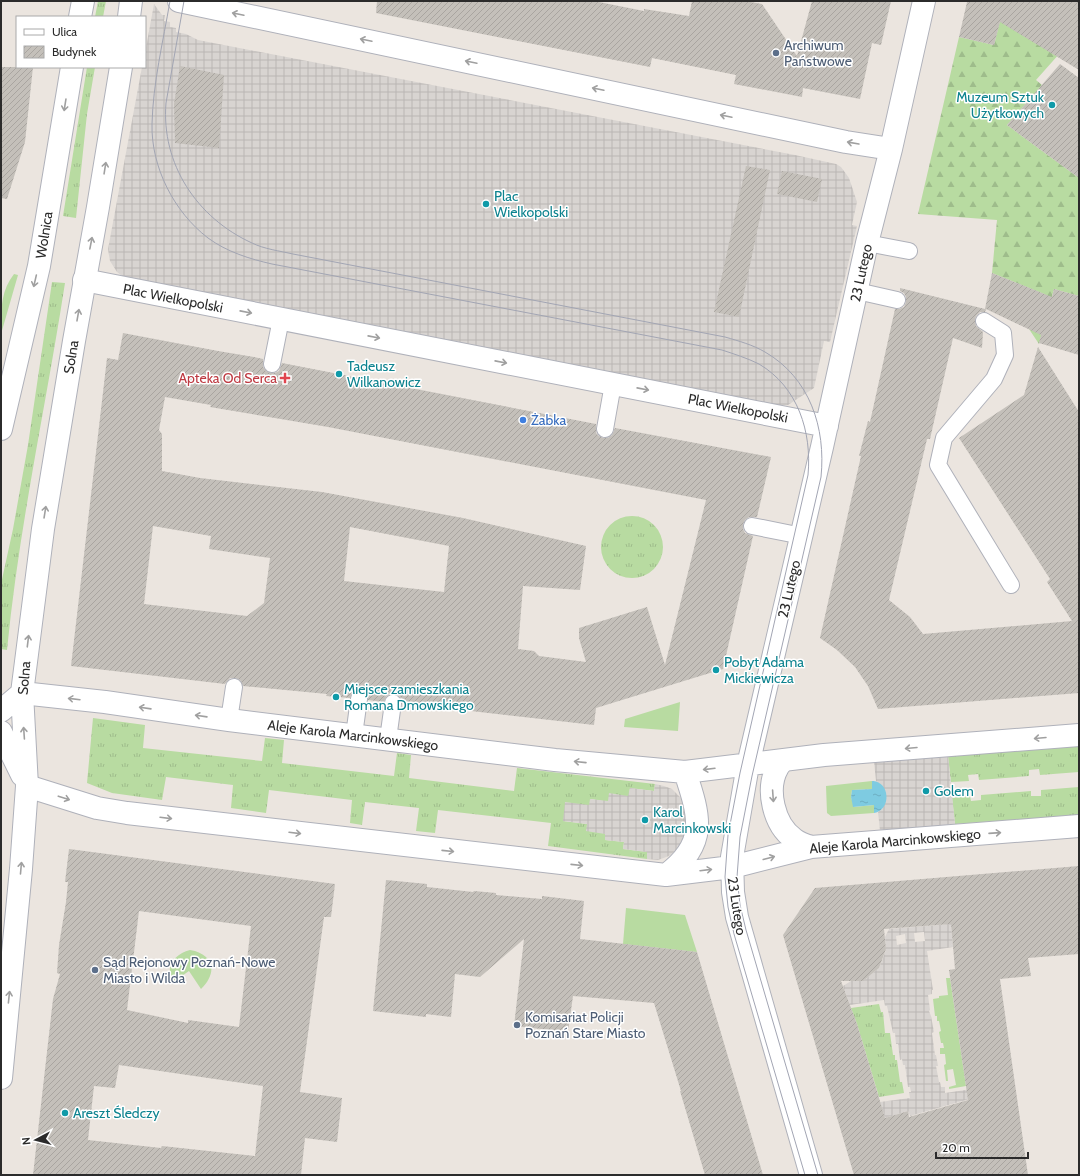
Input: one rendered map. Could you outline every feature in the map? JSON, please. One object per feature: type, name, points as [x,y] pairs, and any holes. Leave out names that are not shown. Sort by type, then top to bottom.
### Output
[{"type":"street","points":[[80,16],[83,1]]},
{"type":"street","points":[[129,16],[132,1]]},
{"type":"street","points":[[179,1],[846,142],[891,149]]},
{"type":"street","name":"23 Lutego","points":[[811,1175],[734,906],[732,867],[734,836],[748,764],[802,536],[867,243],[891,149],[924,1]]},
{"type":"street","name":"Wolnica","points":[[4,396],[39,266],[72,68]]},
{"type":"street","points":[[84,280],[98,207],[121,68]]},
{"type":"street","name":"Plac Wielkopolski","points":[[84,280],[827,426]]},
{"type":"street","name":"Solna","points":[[1,1078],[21,868],[27,786],[22,693],[43,529],[84,280]]},
{"type":"street","points":[[1,429],[4,396]]},
{"type":"street","points":[[1,711],[22,693]]},
{"type":"street","name":"Aleje Karola Marcinkowskiego","points":[[22,693],[105,702],[229,720],[555,760],[685,772],[832,755],[1079,735]]},
{"type":"street","points":[[1,732],[27,786]]},
{"type":"street","points":[[784,760],[778,768],[773,786],[774,809],[780,824],[792,838],[811,847]]},
{"type":"street","points":[[666,875],[680,864],[693,844],[697,832],[698,817],[685,772]]},
{"type":"street","name":"Aleje Karola Marcinkowskiego","points":[[27,786],[97,808],[127,813],[666,875],[732,867],[811,847],[1079,826]]},
{"type":"lane","points":[[867,243],[909,252]]},
{"type":"lane","points":[[857,291],[897,300]]},
{"type":"lane","points":[[272,364],[281,319]]},
{"type":"lane","points":[[984,321],[1003,334],[1005,355],[994,379],[944,438],[938,465],[1011,585]]},
{"type":"lane","points":[[605,429],[613,384]]},
{"type":"lane","points":[[752,526],[802,536]]},
{"type":"lane","points":[[229,720],[234,688]]},
{"type":"lane","points":[[354,735],[359,699]]},
{"type":"lane","points":[[388,739],[393,702]]},
{"type":"green space","points":[[98,1],[106,1],[103,16],[95,16]]},
{"type":"green space","points":[[1005,1],[1032,1],[1014,30],[1060,53],[1036,80],[1042,85],[1007,125],[1079,178],[1079,296],[1054,289],[1039,344],[1029,329],[1044,294],[992,273],[997,220],[918,214],[959,37],[994,45]]},
{"type":"green space","points":[[87,68],[95,68],[87,114],[76,218],[63,216]]},
{"type":"green space","points":[[14,274],[18,275],[1,334],[2,302],[9,281]]},
{"type":"green space","points":[[52,282],[65,283],[18,558],[7,650],[1,649],[1,584],[13,529],[28,445]]},
{"type":"green space","points":[[632,516],[644,519],[654,525],[660,535],[663,547],[660,559],[654,569],[644,575],[632,578],[620,575],[610,569],[604,559],[601,547],[604,535],[610,525],[620,519]]},
{"type":"green space","points":[[680,702],[678,731],[624,727],[625,719]]},
{"type":"green space","points":[[93,718],[145,725],[143,748],[262,761],[265,738],[284,740],[282,763],[394,776],[397,753],[411,755],[409,778],[514,791],[517,768],[655,784],[654,791],[630,788],[629,796],[608,802],[591,799],[590,805],[563,821],[587,824],[605,834],[605,840],[624,842],[623,849],[647,852],[647,859],[548,846],[551,823],[438,810],[435,833],[416,831],[419,808],[365,802],[362,825],[350,823],[352,800],[269,790],[266,813],[231,808],[233,785],[166,777],[162,800],[112,793],[87,783]]},
{"type":"green space","points":[[1079,745],[1079,772],[1040,775],[1039,769],[1029,770],[1029,776],[979,780],[978,774],[968,775],[969,781],[951,782],[948,756]]},
{"type":"green space","points":[[872,781],[872,789],[852,790],[851,797],[854,807],[874,805],[874,813],[831,816],[827,813],[826,786]]},
{"type":"green space","points":[[1079,787],[1079,815],[955,824],[952,798],[970,796],[971,801],[981,800],[981,795],[1031,791],[1031,796],[1041,796],[1041,790]]},
{"type":"green space","points":[[626,908],[685,915],[697,952],[623,944]]},
{"type":"green space","points":[[190,950],[198,952],[204,956],[209,960],[211,965],[210,977],[201,989],[189,971],[173,982],[171,976],[170,966],[172,962],[180,954]]},
{"type":"green space","points":[[946,978],[950,978],[966,1086],[949,1089],[949,1087],[956,1085],[953,1069],[947,1070],[948,1081],[946,1081],[944,1065],[946,1064],[945,1054],[940,1054],[940,1048],[944,1048],[943,1043],[941,1043],[939,1032],[941,1031],[939,1021],[937,1021],[937,1016],[935,1016],[933,999],[939,998],[939,996],[948,995]]},
{"type":"green space","points":[[879,1004],[881,1012],[883,1012],[885,1033],[890,1033],[893,1055],[895,1055],[895,1060],[897,1060],[900,1082],[902,1082],[904,1093],[879,1097],[851,1008]]},
{"type":"shaded area","name":"Plac Wielkopolski","points":[[154,4],[162,15],[165,15],[164,21],[170,22],[170,27],[176,28],[176,32],[186,34],[198,40],[836,164],[841,167],[849,178],[857,202],[852,225],[857,226],[830,342],[824,341],[814,388],[788,405],[775,405],[126,279],[117,272],[110,261],[108,249],[142,68],[146,68],[146,48]]},
{"type":"shaded area","points":[[948,756],[955,824],[880,831],[878,812],[883,808],[880,784],[876,781],[874,762]]},
{"type":"shaded area","points":[[655,784],[672,789],[681,798],[688,811],[688,829],[681,846],[669,856],[658,860],[647,859],[647,852],[623,849],[624,842],[605,840],[605,834],[586,831],[587,824],[563,821],[565,802],[589,805],[590,799],[608,801],[609,793],[628,796],[630,788],[654,791]]},
{"type":"shaded area","points":[[951,924],[953,947],[927,951],[933,990],[932,994],[928,995],[929,1011],[934,1032],[932,1033],[938,1066],[936,1066],[941,1087],[945,1087],[945,1093],[972,1089],[973,1098],[910,1116],[908,1111],[885,1118],[880,1102],[910,1098],[909,1092],[911,1092],[910,1087],[908,1087],[905,1065],[903,1065],[902,1059],[900,1060],[898,1044],[896,1044],[895,1033],[893,1033],[887,1006],[885,1006],[884,1000],[850,1005],[843,986],[851,981],[864,980],[879,968],[886,950],[885,937],[889,929]],"holes":[[[924,932],[925,941],[915,942],[914,933]],[[905,934],[906,943],[897,945],[896,936]]]},
{"type":"water","points":[[872,781],[878,782],[885,790],[886,802],[884,807],[880,811],[874,813],[874,805],[853,807],[851,797],[852,790],[872,789]]},
{"type":"building","points":[[377,1],[594,1],[644,11],[644,9],[689,16],[692,1],[745,1],[762,4],[797,56],[812,1],[891,1],[881,45],[872,43],[860,99],[803,88],[802,97],[734,84],[736,75],[652,58],[650,67],[376,13]]},
{"type":"building","points":[[965,1],[1079,1],[1079,70],[1000,22],[994,45],[959,37],[967,2]]},
{"type":"building","name":"Muzeum Sztuk Użytkowych","points":[[1060,64],[1079,78],[1079,178],[1007,125]]},
{"type":"building","points":[[180,66],[224,75],[219,148],[175,143],[174,104]]},
{"type":"building","points":[[1,67],[33,68],[25,142],[7,199],[1,198]]},
{"type":"building","points":[[746,166],[770,170],[739,317],[714,312]]},
{"type":"building","points":[[782,171],[822,179],[817,202],[777,194]]},
{"type":"building","points":[[992,273],[1052,297],[1054,289],[1079,296],[1079,355],[1039,343],[1041,335],[986,309],[985,312],[980,312],[976,316],[975,320],[976,326],[983,332],[982,348],[953,338],[930,439],[927,439],[889,600],[910,617],[923,634],[1072,621],[1047,582],[1050,579],[959,438],[1024,395],[1038,347],[1079,412],[1079,693],[878,709],[868,686],[855,667],[837,650],[820,638],[861,456],[859,456],[868,421],[870,422],[895,309],[904,307],[906,302],[906,297],[904,293],[900,291],[900,288],[985,309]]},
{"type":"building","points":[[123,333],[263,359],[263,367],[266,371],[271,373],[279,371],[282,363],[596,424],[596,433],[603,438],[608,438],[612,435],[615,428],[771,457],[757,517],[749,517],[743,524],[745,533],[753,536],[723,669],[596,708],[594,725],[402,703],[402,699],[394,694],[389,694],[384,702],[368,700],[368,696],[365,692],[360,690],[355,690],[350,698],[326,696],[327,694],[243,686],[240,680],[235,678],[230,678],[225,684],[71,666],[107,358],[118,360]],"holes":[[[165,397],[211,405],[210,407],[328,427],[706,500],[665,665],[647,607],[579,628],[579,638],[586,662],[539,656],[534,651],[518,649],[523,586],[580,590],[586,546],[463,518],[322,492],[200,478],[162,471],[162,434],[159,430]],[[153,526],[211,536],[209,549],[270,558],[264,603],[247,616],[144,604]],[[350,527],[449,546],[444,592],[344,581]]]},
{"type":"building","name":"Sąd Rejonowy Poznań-Nowe Miasto i Wilda","points":[[69,849],[335,884],[331,917],[324,917],[300,1092],[342,1098],[337,1142],[305,1138],[301,1175],[33,1175],[53,999],[60,974],[57,973],[59,945],[68,882],[65,882]],"holes":[[[139,911],[251,926],[239,1027],[188,1020],[188,1023],[127,1010]],[[119,1065],[263,1086],[255,1156],[88,1140],[94,1086],[115,1088]]]},
{"type":"building","points":[[1079,866],[1079,954],[1028,958],[1031,976],[1000,979],[1028,1175],[854,1175],[783,935],[815,888]],"holes":[[[951,924],[955,969],[949,970],[968,1100],[909,1117],[908,1111],[885,1118],[857,1024],[841,981],[863,981],[879,968],[886,949],[884,929]]]},
{"type":"building","points":[[386,880],[427,884],[427,887],[496,893],[496,895],[542,899],[542,896],[584,901],[580,939],[697,952],[763,1175],[705,1175],[654,1003],[573,996],[568,1032],[514,1026],[524,939],[480,977],[455,974],[451,1017],[426,1014],[426,1017],[373,1011]]},
{"type":"tram line","points":[[170,1],[154,93],[152,124],[153,140],[160,172],[175,202],[196,227],[215,243],[255,260],[272,264],[722,350],[759,364],[784,385],[793,398],[805,427],[808,443],[808,475],[740,773],[728,835],[725,877],[728,907],[734,934],[805,1175]]},
{"type":"tram line","points":[[184,1],[166,103],[166,126],[170,147],[177,168],[186,186],[199,204],[232,232],[252,243],[277,251],[725,337],[751,345],[765,352],[781,363],[804,390],[812,406],[821,440],[821,477],[752,776],[740,837],[737,877],[740,905],[746,930],[818,1175]]},
{"type":"place","name":"Archiwum Państwowe","points":[[776,53]]},
{"type":"place","name":"Muzeum Sztuk Użytkowych","points":[[1052,105]]},
{"type":"place","name":"Plac Wielkopolski","points":[[486,204]]},
{"type":"place","name":"Tadeusz Wilkanowicz","points":[[339,374]]},
{"type":"place","name":"Apteka Od Serca","points":[[285,378]]},
{"type":"place","name":"Żabka","points":[[523,420]]},
{"type":"place","name":"Pobyt Adama Mickiewicza","points":[[716,670]]},
{"type":"place","name":"Miejsce zamieszkania Romana Dmowskiego","points":[[336,697]]},
{"type":"place","name":"Golem","points":[[926,791]]},
{"type":"place","name":"Karol Marcinkowski","points":[[645,820]]},
{"type":"place","name":"Sąd Rejonowy Poznań-Nowe Miasto i Wilda","points":[[95,970]]},
{"type":"place","name":"Komisariat Policji Poznań Stare Miasto","points":[[517,1025]]},
{"type":"place","name":"Areszt Śledczy","points":[[65,1113]]}]
